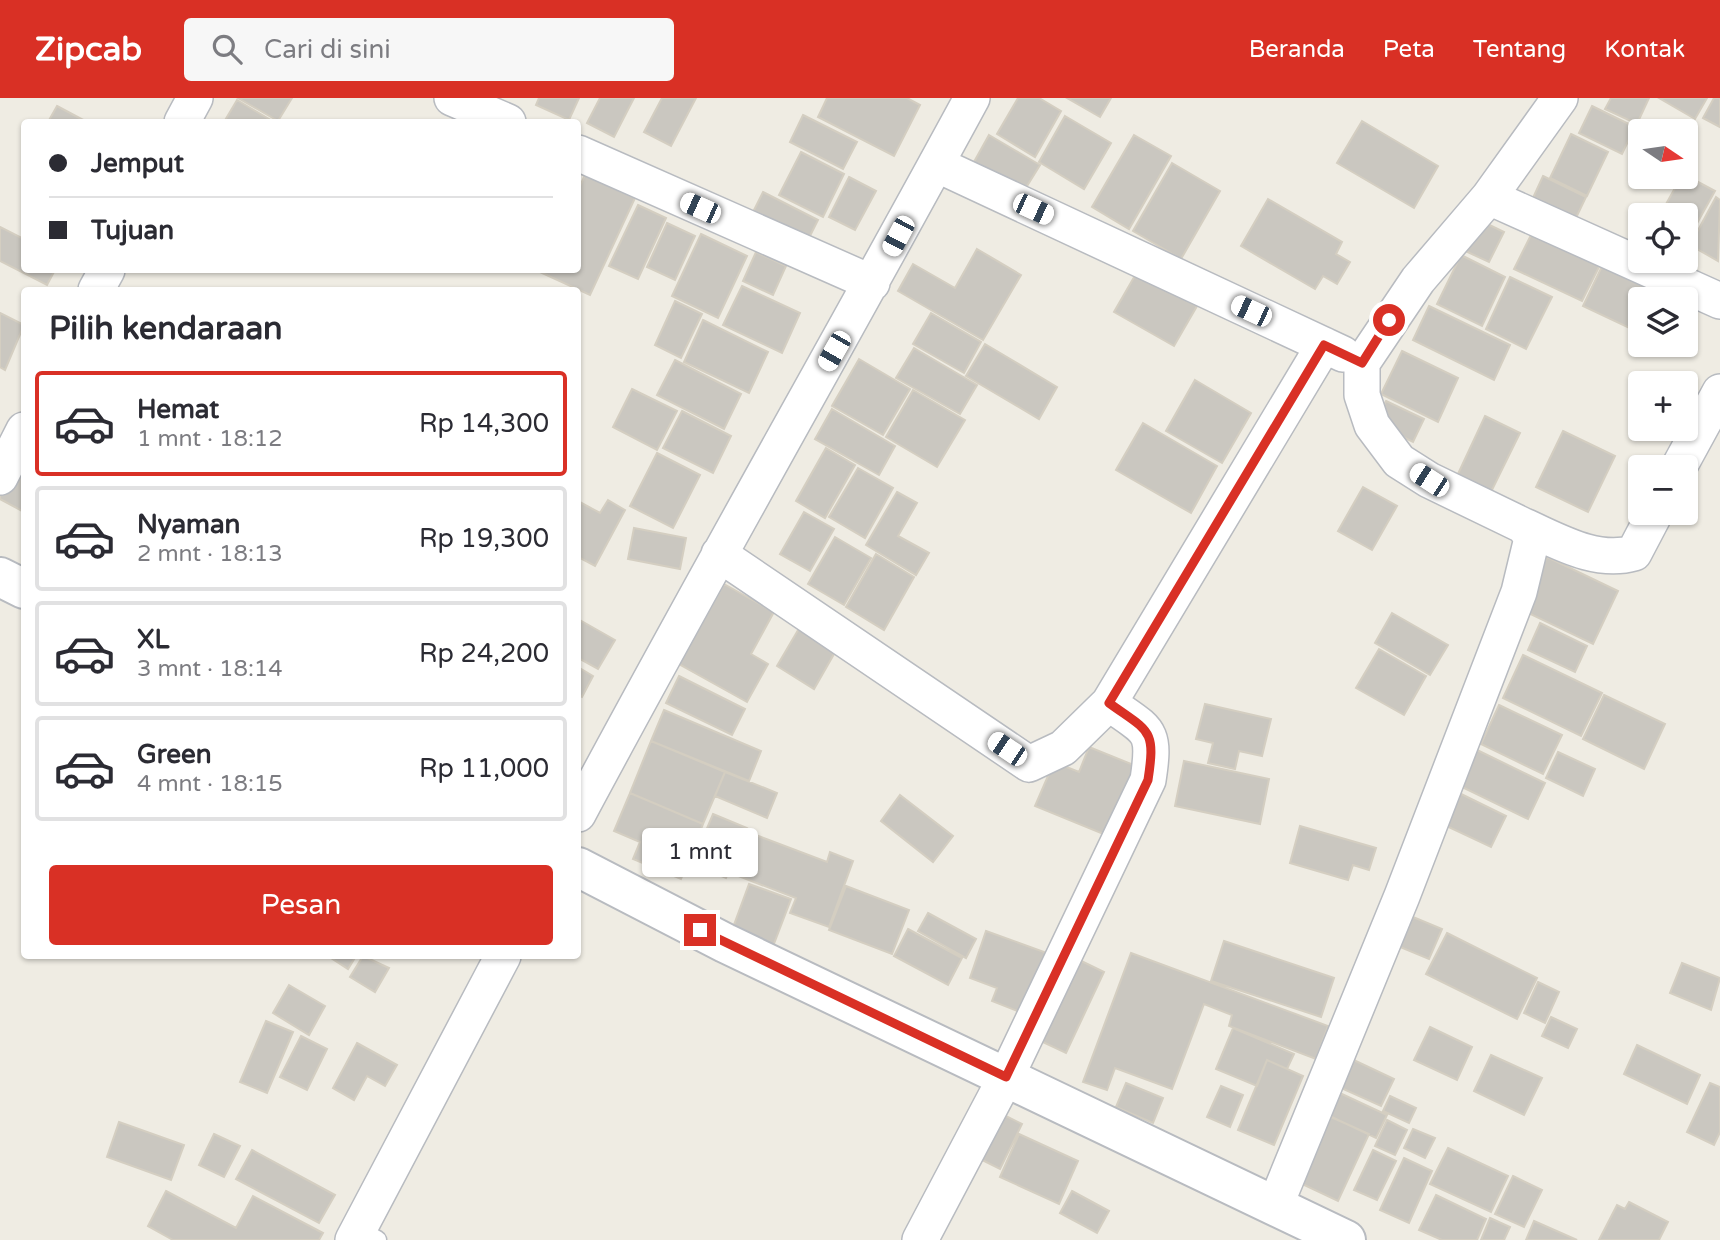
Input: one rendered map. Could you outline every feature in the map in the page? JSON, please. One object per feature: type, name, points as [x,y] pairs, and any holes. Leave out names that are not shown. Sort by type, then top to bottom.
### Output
[{"type":"street","points":[[184,119],[195,98]]},
{"type":"street","points":[[452,98],[501,119]]},
{"type":"street","points":[[581,808],[972,98]]},
{"type":"street","points":[[1560,98],[1489,197],[1418,279],[1362,363],[1362,395],[1373,425],[1399,461],[1429,480],[1524,526],[1590,554],[1623,556],[1634,553],[1649,525]]},
{"type":"street","points":[[581,154],[872,283]]},
{"type":"street","points":[[936,164],[1362,363]]},
{"type":"street","points":[[1489,197],[1720,300]]},
{"type":"street","points":[[719,554],[1029,764],[1063,748],[1109,703],[1324,345]]},
{"type":"street","points":[[1686,455],[1720,392]]},
{"type":"street","points":[[0,477],[21,435]]},
{"type":"street","points":[[1275,1206],[1402,896],[1519,592],[1532,538],[1524,526]]},
{"type":"street","points":[[0,577],[21,588]]},
{"type":"street","points":[[920,1240],[1006,1077],[1148,780],[1153,747],[1148,731],[1109,703]]},
{"type":"street","points":[[581,869],[725,943],[1346,1240]]},
{"type":"street","points":[[363,1237],[502,959]]},
{"type":"building","points":[[238,98],[292,98],[279,119],[275,119]]},
{"type":"building","points":[[539,98],[579,98],[569,119],[536,105]]},
{"type":"building","points":[[600,98],[634,98],[614,137],[587,123]]},
{"type":"building","points":[[662,98],[696,98],[671,146],[644,132]]},
{"type":"building","points":[[827,98],[907,98],[920,105],[894,156],[818,117]]},
{"type":"building","points":[[1018,98],[1039,98],[1061,111],[1035,157],[997,134]]},
{"type":"building","points":[[1067,98],[1111,98],[1100,117]]},
{"type":"building","points":[[1611,98],[1649,98],[1639,119],[1628,120],[1605,109]]},
{"type":"building","points":[[1659,98],[1707,98],[1695,119]]},
{"type":"building","points":[[1714,98],[1720,98],[1720,127],[1703,118]]},
{"type":"building","points":[[237,100],[269,119],[226,119]]},
{"type":"building","points":[[57,106],[81,119],[50,119]]},
{"type":"building","points":[[1592,106],[1628,124],[1628,142],[1622,154],[1579,133]]},
{"type":"building","points":[[803,115],[857,142],[843,169],[790,142]]},
{"type":"building","points":[[1065,116],[1111,143],[1084,189],[1039,162]]},
{"type":"building","points":[[1362,121],[1438,166],[1414,208],[1337,163]]},
{"type":"building","points":[[1571,134],[1608,152],[1587,196],[1550,178]]},
{"type":"building","points":[[989,135],[1040,165],[1024,191],[974,162]]},
{"type":"building","points":[[1134,135],[1171,156],[1129,229],[1092,207]]},
{"type":"building","points":[[801,152],[844,174],[823,217],[779,195]]},
{"type":"building","points":[[1172,163],[1220,191],[1181,259],[1133,231]]},
{"type":"building","points":[[585,175],[635,198],[590,295],[581,291],[581,287],[573,287],[542,273],[581,273],[581,184]]},
{"type":"building","points":[[1543,176],[1586,197],[1575,220],[1532,200]]},
{"type":"building","points":[[849,177],[876,191],[855,230],[829,217]]},
{"type":"building","points":[[1698,182],[1715,191],[1698,222],[1698,203],[1667,203],[1674,189],[1698,189]]},
{"type":"building","points":[[763,192],[818,220],[807,242],[752,214]]},
{"type":"building","points":[[1716,197],[1720,200],[1718,261],[1698,250],[1698,230]]},
{"type":"building","points":[[1268,199],[1342,242],[1336,254],[1350,262],[1337,284],[1323,276],[1315,289],[1241,246]]},
{"type":"building","points":[[638,205],[666,218],[638,279],[609,266]]},
{"type":"building","points":[[1475,218],[1504,232],[1489,262],[1461,249]]},
{"type":"building","points":[[667,223],[695,236],[675,280],[647,267]]},
{"type":"building","points":[[0,227],[21,238],[21,272],[0,261]]},
{"type":"building","points":[[1535,227],[1603,259],[1582,301],[1514,269]]},
{"type":"building","points":[[701,234],[747,256],[718,318],[672,296]]},
{"type":"building","points":[[977,249],[1021,275],[983,340],[898,291],[913,264],[955,288]]},
{"type":"building","points":[[756,252],[786,266],[773,295],[743,281]]},
{"type":"building","points":[[1461,255],[1505,277],[1482,326],[1437,304]]},
{"type":"building","points":[[1604,262],[1656,287],[1628,287],[1628,327],[1583,306]]},
{"type":"building","points":[[1137,272],[1197,306],[1174,346],[1114,312]]},
{"type":"building","points":[[24,273],[53,273],[47,285]]},
{"type":"building","points":[[1510,277],[1552,297],[1526,349],[1486,329]]},
{"type":"building","points":[[742,286],[800,313],[782,353],[723,325]]},
{"type":"building","points":[[675,301],[702,314],[681,358],[655,345]]},
{"type":"building","points":[[1429,306],[1510,345],[1494,380],[1413,340]]},
{"type":"building","points":[[0,313],[21,324],[21,332],[5,370],[0,367]]},
{"type":"building","points":[[931,313],[981,342],[964,373],[913,344]]},
{"type":"building","points":[[703,320],[768,352],[749,393],[684,362]]},
{"type":"building","points":[[985,344],[1057,387],[1039,419],[966,376]]},
{"type":"building","points":[[914,348],[977,385],[960,414],[896,378]]},
{"type":"building","points":[[1402,351],[1458,378],[1438,422],[1381,394]]},
{"type":"building","points":[[859,359],[910,389],[883,435],[832,406]]},
{"type":"building","points":[[675,360],[741,394],[724,429],[657,395]]},
{"type":"building","points":[[1195,380],[1251,413],[1222,463],[1166,431]]},
{"type":"building","points":[[632,389],[677,411],[657,450],[613,427]]},
{"type":"building","points":[[913,390],[965,420],[937,467],[886,437]]},
{"type":"building","points":[[1386,401],[1424,419],[1413,442],[1375,423]]},
{"type":"building","points":[[832,409],[895,446],[879,475],[815,439]]},
{"type":"building","points":[[682,411],[731,436],[713,473],[663,448]]},
{"type":"building","points":[[1485,416],[1520,433],[1491,492],[1457,476]]},
{"type":"building","points":[[1143,423],[1217,466],[1191,513],[1116,470]]},
{"type":"building","points":[[1563,431],[1615,456],[1588,512],[1536,487]]},
{"type":"building","points":[[826,448],[855,465],[825,518],[796,501]]},
{"type":"building","points":[[657,453],[700,475],[673,528],[630,506]]},
{"type":"building","points":[[21,462],[21,510],[0,499],[0,486]]},
{"type":"building","points":[[858,468],[893,488],[865,538],[829,517]]},
{"type":"building","points":[[1363,487],[1397,506],[1372,550],[1338,531]]},
{"type":"building","points":[[897,492],[917,503],[898,536],[929,553],[916,575],[866,545]]},
{"type":"building","points":[[608,500],[625,510],[595,566],[581,559],[581,503],[600,513]]},
{"type":"building","points":[[804,512],[834,529],[810,571],[780,554]]},
{"type":"building","points":[[634,528],[686,538],[680,569],[628,559]]},
{"type":"building","points":[[835,537],[871,558],[844,605],[808,584]]},
{"type":"building","points":[[876,554],[914,577],[884,630],[846,607]]},
{"type":"building","points":[[1547,557],[1618,591],[1593,644],[1522,610]]},
{"type":"building","points":[[724,584],[774,612],[751,654],[768,664],[747,702],[679,664]]},
{"type":"building","points":[[1392,613],[1448,645],[1430,675],[1375,643]]},
{"type":"building","points":[[581,621],[615,640],[598,669],[581,660]]},
{"type":"building","points":[[1540,623],[1587,646],[1575,672],[1528,650]]},
{"type":"building","points":[[801,625],[838,647],[814,689],[777,666]]},
{"type":"building","points":[[1379,649],[1426,676],[1404,715],[1356,688]]},
{"type":"building","points":[[1523,655],[1602,693],[1581,736],[1503,698]]},
{"type":"building","points":[[581,669],[593,676],[581,696]]},
{"type":"building","points":[[679,676],[745,709],[732,735],[666,703]]},
{"type":"building","points":[[1604,695],[1665,724],[1644,769],[1583,739]]},
{"type":"building","points":[[1205,704],[1271,719],[1262,756],[1239,751],[1235,769],[1208,763],[1213,743],[1196,739]]},
{"type":"building","points":[[1499,705],[1562,735],[1543,774],[1481,744]]},
{"type":"building","points":[[664,710],[761,751],[749,781],[651,741]]},
{"type":"building","points":[[651,741],[725,772],[703,824],[630,793]]},
{"type":"building","points":[[1089,747],[1146,770],[1118,840],[1035,806],[1054,762],[1079,772]]},
{"type":"building","points":[[1477,750],[1545,783],[1528,819],[1460,786]]},
{"type":"building","points":[[1558,752],[1595,769],[1583,796],[1546,778]]},
{"type":"building","points":[[1184,761],[1269,779],[1260,824],[1175,806]]},
{"type":"building","points":[[725,772],[777,793],[767,818],[715,796]]},
{"type":"building","points":[[1453,790],[1506,816],[1491,847],[1438,822]]},
{"type":"building","points":[[630,793],[703,824],[681,879],[633,859],[640,842],[614,831]]},
{"type":"building","points":[[900,795],[953,836],[933,862],[881,821]]},
{"type":"building","points":[[713,814],[747,828],[726,878],[692,864]]},
{"type":"building","points":[[1300,826],[1376,848],[1369,870],[1353,865],[1348,880],[1290,863]]},
{"type":"building","points":[[748,832],[827,862],[830,852],[853,861],[829,927],[790,913],[796,898],[733,874]]},
{"type":"building","points":[[749,884],[791,899],[772,949],[731,933]]},
{"type":"building","points":[[846,886],[909,910],[892,954],[829,930]]},
{"type":"building","points":[[1401,912],[1442,929],[1429,959],[1388,942]]},
{"type":"building","points":[[928,913],[976,939],[966,958],[918,931]]},
{"type":"building","points":[[908,929],[962,958],[948,985],[894,956]]},
{"type":"building","points":[[986,931],[1047,953],[1025,1014],[992,1001],[997,988],[970,978]]},
{"type":"building","points":[[1447,933],[1537,978],[1517,1019],[1426,974]]},
{"type":"building","points":[[1224,941],[1334,978],[1321,1017],[1211,981]]},
{"type":"building","points":[[1131,953],[1328,1026],[1316,1059],[1229,1026],[1232,1015],[1204,1004],[1172,1089],[1115,1068],[1107,1090],[1083,1082]]},
{"type":"building","points":[[1069,955],[1104,972],[1066,1053],[1030,1036]]},
{"type":"building","points":[[333,959],[354,959],[348,969]]},
{"type":"building","points":[[361,959],[370,959],[389,968],[375,992],[350,977]]},
{"type":"building","points":[[1682,963],[1720,978],[1711,1010],[1670,993]]},
{"type":"building","points":[[1538,982],[1559,992],[1545,1023],[1524,1013]]},
{"type":"building","points":[[289,985],[325,1006],[309,1035],[273,1013]]},
{"type":"building","points":[[1551,1017],[1577,1029],[1568,1048],[1542,1036]]},
{"type":"building","points":[[266,1021],[293,1032],[267,1093],[240,1082]]},
{"type":"building","points":[[1430,1027],[1472,1047],[1457,1080],[1414,1060]]},
{"type":"building","points":[[1233,1028],[1294,1054],[1287,1069],[1267,1060],[1257,1086],[1216,1069]]},
{"type":"building","points":[[301,1036],[327,1049],[307,1090],[280,1077]]},
{"type":"building","points":[[357,1043],[397,1065],[385,1086],[367,1076],[354,1100],[333,1088]]},
{"type":"building","points":[[1637,1045],[1700,1075],[1687,1104],[1624,1074]]},
{"type":"building","points":[[1343,1055],[1394,1079],[1381,1106],[1330,1083]]},
{"type":"building","points":[[1491,1055],[1542,1078],[1524,1115],[1474,1091]]},
{"type":"building","points":[[1267,1060],[1303,1076],[1274,1145],[1238,1130]]},
{"type":"building","points":[[1126,1083],[1163,1098],[1153,1123],[1116,1107]]},
{"type":"building","points":[[1710,1083],[1720,1087],[1720,1132],[1714,1145],[1687,1132]]},
{"type":"building","points":[[1221,1086],[1243,1095],[1230,1127],[1207,1117]]},
{"type":"building","points":[[1329,1088],[1387,1115],[1376,1138],[1319,1111]]},
{"type":"building","points":[[1390,1096],[1416,1108],[1409,1123],[1383,1111]]},
{"type":"building","points":[[996,1111],[1022,1124],[1000,1169],[974,1156]]},
{"type":"building","points":[[1331,1117],[1369,1134],[1338,1201],[1300,1183]]},
{"type":"building","points":[[1387,1120],[1407,1130],[1395,1155],[1375,1146]]},
{"type":"building","points":[[119,1122],[184,1145],[171,1180],[107,1157]]},
{"type":"building","points":[[1413,1129],[1435,1138],[1425,1158],[1404,1148]]},
{"type":"building","points":[[214,1134],[240,1146],[224,1177],[199,1165]]},
{"type":"building","points":[[1019,1134],[1078,1161],[1059,1204],[1000,1177]]},
{"type":"building","points":[[1448,1148],[1508,1176],[1491,1212],[1430,1184]]},
{"type":"building","points":[[252,1150],[335,1195],[319,1223],[236,1179]]},
{"type":"building","points":[[1373,1150],[1396,1161],[1377,1200],[1354,1190]]},
{"type":"building","points":[[1404,1158],[1432,1171],[1409,1223],[1380,1210]]},
{"type":"building","points":[[1513,1176],[1542,1190],[1524,1227],[1495,1214]]},
{"type":"building","points":[[166,1191],[236,1228],[253,1196],[323,1233],[319,1240],[173,1240],[148,1226]]},
{"type":"building","points":[[1072,1191],[1109,1211],[1097,1233],[1060,1213]]},
{"type":"building","points":[[1436,1195],[1486,1219],[1477,1240],[1442,1240],[1419,1230]]},
{"type":"building","points":[[1629,1202],[1668,1222],[1659,1240],[1599,1240],[1617,1205],[1625,1209]]},
{"type":"building","points":[[1490,1218],[1510,1227],[1504,1240],[1481,1240]]},
{"type":"building","points":[[1534,1221],[1577,1240],[1526,1240]]},
{"type":"route","points":[[700,930],[1006,1077],[1148,780],[1153,747],[1148,731],[1109,703],[1324,345],[1362,363],[1389,320]]}]
